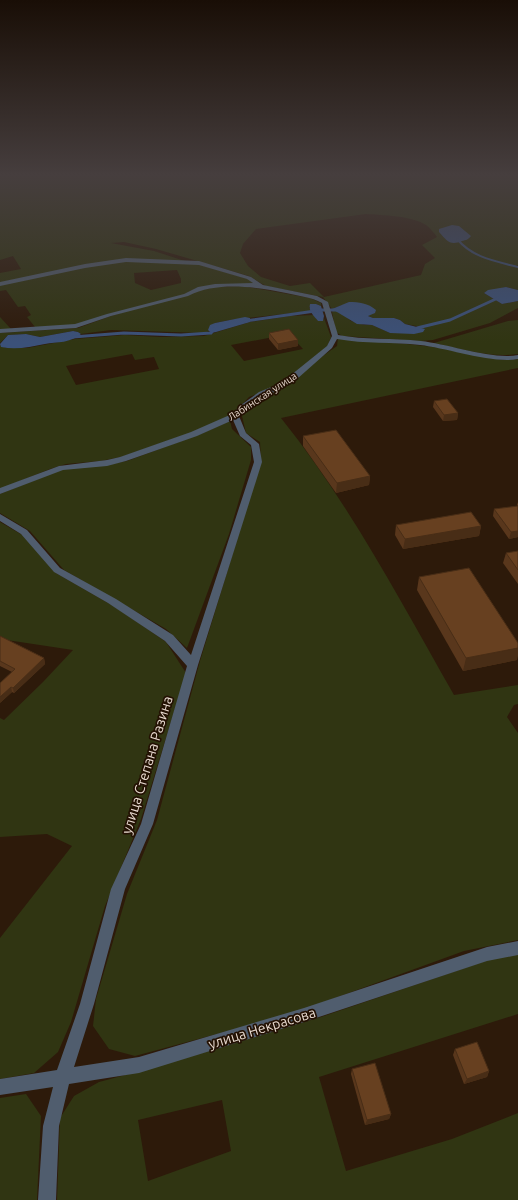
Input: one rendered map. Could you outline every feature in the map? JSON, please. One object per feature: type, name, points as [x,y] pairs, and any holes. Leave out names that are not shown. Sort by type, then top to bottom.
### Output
[{"type":"street","points":[[0,284],[85,266],[126,260],[199,263],[249,278],[260,286]]},
{"type":"street","points":[[1,332],[76,326],[109,315],[186,295],[198,289],[215,286],[251,284],[315,297],[325,302],[335,336],[350,339],[421,343],[491,356],[518,357]]},
{"type":"street","name":"Лабинская улица","points":[[0,491],[62,468],[107,463],[123,459],[194,434],[235,416],[244,407],[262,394],[279,387],[294,377],[330,346],[335,336]]},
{"type":"street","name":"улица Степана Разина","points":[[47,1200],[51,1126],[63,1077],[87,1004],[118,889],[147,824],[194,665],[258,462],[256,444],[243,434],[235,416]]},
{"type":"street","points":[[0,517],[24,532],[58,570],[112,601],[169,638],[194,665]]},
{"type":"street","name":"улица Некрасова","points":[[0,1087],[139,1065],[304,1015],[487,954],[518,948]]},
{"type":"green space","points":[[0,231],[254,231],[243,244],[240,253],[248,266],[261,277],[290,286],[310,283],[324,297],[421,275],[425,264],[435,258],[422,245],[437,237],[432,231],[518,231],[518,265],[516,266],[518,268],[518,290],[506,287],[484,293],[502,304],[518,301],[518,308],[490,323],[433,340],[420,341],[342,336],[336,332],[332,312],[334,310],[351,321],[364,325],[372,325],[390,333],[422,327],[405,324],[394,318],[373,318],[342,305],[332,309],[323,297],[266,286],[249,276],[156,249],[124,242],[111,243],[154,251],[191,263],[129,259],[0,283],[0,273],[21,269],[13,256],[0,260]]},
{"type":"green space","points":[[124,261],[198,264],[248,279],[257,284],[214,285],[195,289],[183,295],[105,316],[77,326],[9,331],[0,329],[0,317],[12,330],[35,327],[27,317],[31,315],[25,306],[18,307],[6,290],[0,291],[0,284]],"holes":[[[177,270],[181,283],[151,290],[135,283],[134,273]]]},
{"type":"green space","points":[[242,286],[310,298],[321,303],[321,306],[316,304],[309,307],[311,311],[215,323],[208,330],[210,331],[202,333],[111,330],[81,334],[73,331],[40,337],[26,334],[8,335],[0,343],[0,333],[78,328],[111,316],[199,290],[216,287]]},
{"type":"green space","points":[[314,315],[318,321],[323,321],[324,318],[331,337],[327,347],[279,385],[249,397],[235,412],[193,432],[121,457],[100,461],[66,464],[0,489],[0,345],[6,348],[27,348],[75,339],[125,335],[161,337],[204,336],[250,322],[290,316]],"holes":[[[289,334],[303,349],[244,361],[231,345]],[[132,354],[135,360],[154,357],[159,369],[76,385],[66,366]]]},
{"type":"green space","points":[[518,320],[518,354],[486,354],[434,343],[508,321]]},
{"type":"green space","points":[[338,338],[442,348],[500,360],[518,359],[518,368],[281,418],[306,450],[373,553],[454,695],[518,685],[518,704],[514,705],[507,717],[518,733],[518,940],[464,951],[291,1014],[135,1056],[109,1049],[93,1026],[96,999],[127,894],[157,820],[200,661],[261,461],[260,442],[246,433],[242,416],[250,406],[265,395],[288,385],[317,360],[337,346]]},
{"type":"green space","points":[[230,421],[232,429],[251,447],[251,460],[229,534],[187,648],[166,629],[64,570],[30,531],[0,513],[0,494],[62,469],[107,465],[127,461],[203,433]]},
{"type":"green space","points":[[0,522],[24,536],[56,573],[115,607],[166,642],[186,673],[141,819],[105,906],[71,1022],[58,1052],[34,1073],[0,1079],[0,938],[72,846],[47,834],[0,837],[0,718],[4,720],[73,650],[0,639]]},
{"type":"green space","points":[[518,953],[518,1014],[319,1077],[346,1171],[452,1139],[518,1113],[518,1200],[57,1200],[60,1118],[74,1096],[99,1082],[155,1067],[321,1017],[491,959]],"holes":[[[222,1100],[231,1151],[148,1181],[138,1120]]]},
{"type":"green space","points":[[26,1094],[41,1116],[37,1200],[0,1200],[0,1098]]},
{"type":"water","points":[[465,231],[471,236],[467,240],[452,243],[444,238],[439,232]]},
{"type":"water","points":[[506,287],[518,290],[518,301],[502,304],[484,293],[488,290]]},
{"type":"water","points":[[349,302],[363,303],[376,310],[375,313],[368,316],[373,318],[394,318],[405,324],[425,329],[423,332],[414,334],[390,333],[372,325],[357,324],[332,309]]},
{"type":"water","points":[[310,304],[321,306],[324,316],[323,321],[318,321],[313,315],[310,309]]},
{"type":"water","points":[[245,317],[250,318],[250,322],[211,333],[208,330],[210,325],[215,323]]},
{"type":"water","points":[[73,331],[81,334],[64,342],[18,348],[1,347],[0,344],[8,335],[26,334],[40,337]]},
{"type":"building","points":[[289,329],[298,340],[278,344],[269,333]]},
{"type":"building","points":[[447,399],[458,413],[444,415],[434,401]]},
{"type":"building","points":[[336,430],[370,476],[337,483],[303,436]]},
{"type":"building","points":[[518,506],[518,531],[511,532],[494,509]]},
{"type":"building","points":[[471,512],[481,526],[405,539],[396,525]]},
{"type":"building","points":[[518,551],[518,570],[506,553]]},
{"type":"building","points":[[469,568],[518,643],[518,648],[466,658],[419,577]]},
{"type":"building","points":[[0,636],[44,658],[13,688],[11,687],[0,697],[0,683],[15,669],[0,661]]},
{"type":"building","points":[[477,1042],[489,1071],[467,1079],[455,1049]]},
{"type":"building","points":[[375,1063],[391,1114],[367,1120],[352,1069]]},
{"type":"waterway","points":[[457,239],[470,251],[477,255],[493,261],[518,267]]},
{"type":"waterway","points":[[417,328],[450,320],[498,298]]},
{"type":"waterway","points":[[245,321],[322,310],[338,310]]},
{"type":"waterway","points":[[73,337],[124,333],[181,335],[211,333],[214,329]]}]
